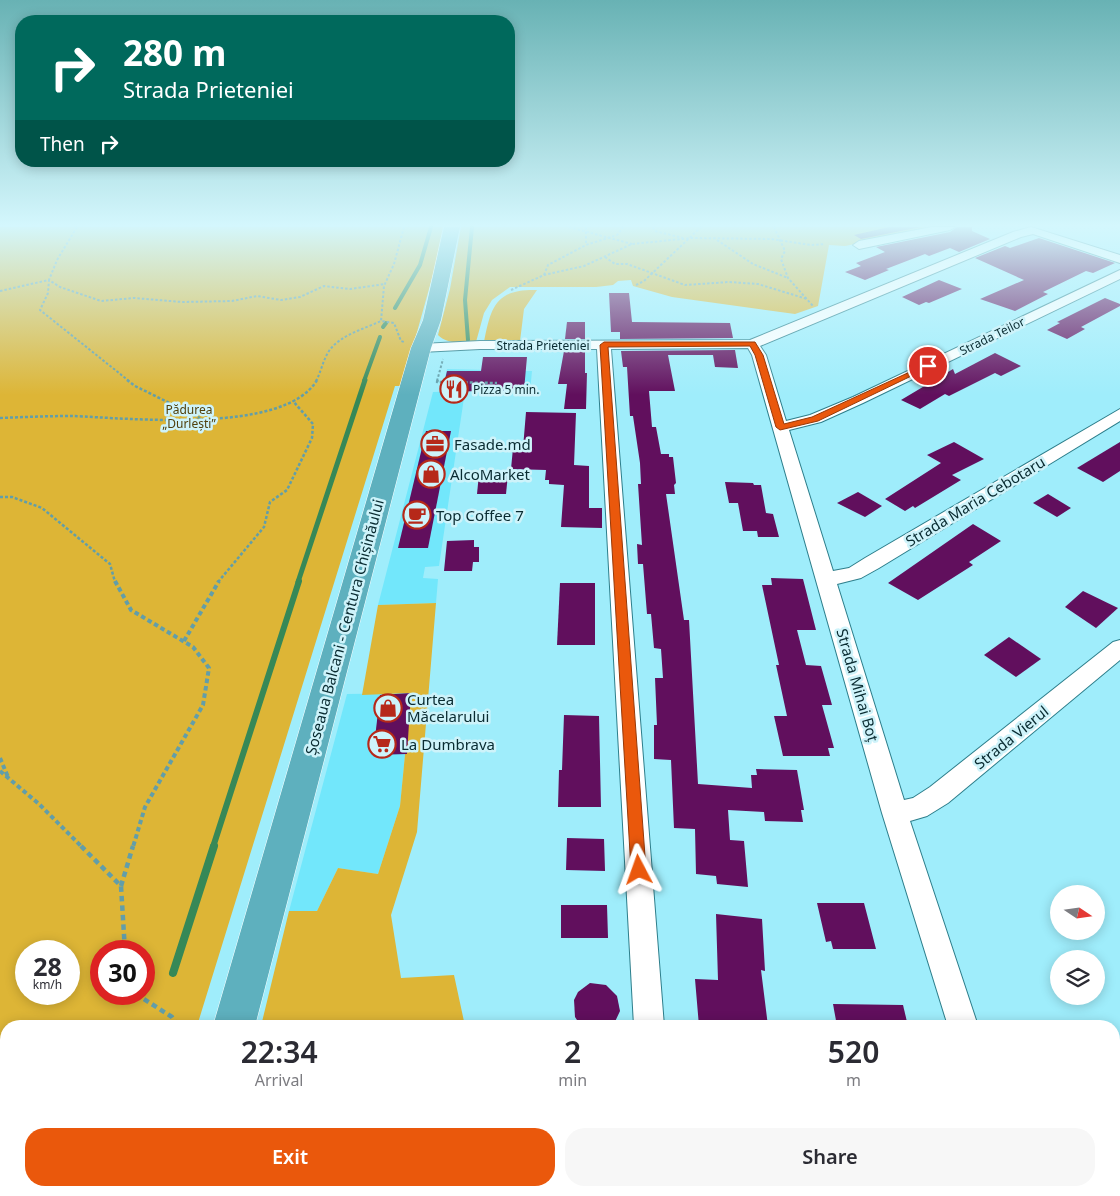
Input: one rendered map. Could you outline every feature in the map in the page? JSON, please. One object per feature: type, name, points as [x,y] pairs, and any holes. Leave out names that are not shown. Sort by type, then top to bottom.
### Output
[{"type":"highway","name":"Șoseaua Balcani - Centura Chișinăului","points":[[236,1020],[434,347],[432,320],[440,283]]},
{"type":"street","name":"Strada Prieteniei","points":[[434,347],[752,344],[899,283]]},
{"type":"street","name":"Strada Teilor","points":[[780,427],[815,419],[858,400],[1102,283]]},
{"type":"street","name":"Strada Mihai Boț","points":[[752,344],[759,355],[895,813],[961,1020]]},
{"type":"street","points":[[604,345],[649,1020]]},
{"type":"street","name":"Strada Maria Cebotaru","points":[[827,579],[854,573],[872,563],[1120,414]]},
{"type":"street","name":"Strada Vierul","points":[[895,813],[918,808],[939,795],[1120,648]]},
{"type":"street","points":[[661,1196],[676,1196]]},
{"type":"path","points":[[0,292],[38,283]]},
{"type":"path","points":[[49,283],[48,292],[40,310],[135,386],[201,418]]},
{"type":"path","points":[[53,283],[60,287],[101,301],[134,298],[182,302],[232,301],[257,296],[281,300],[300,298],[324,286],[350,289],[385,284],[381,321]]},
{"type":"path","points":[[511,290],[527,283]]},
{"type":"path","points":[[678,283],[685,285],[717,283]]},
{"type":"path","points":[[741,283],[758,284],[807,299]]},
{"type":"path","points":[[792,283],[812,306],[826,313]]},
{"type":"path","points":[[0,418],[43,415],[201,418],[256,413],[303,396],[316,385],[329,351],[349,337],[381,321],[394,323],[401,341],[434,347],[437,382],[497,383]]},
{"type":"path","points":[[184,641],[218,582],[264,527],[270,502],[287,490],[312,438],[313,424],[293,401]]},
{"type":"path","points":[[0,497],[12,496],[42,508],[110,564],[116,586],[131,610],[193,647],[209,668],[203,705],[145,806],[121,886],[124,940]]},
{"type":"path","points":[[0,758],[8,778]]},
{"type":"path","points":[[0,771],[39,804],[121,886]]},
{"type":"path","points":[[153,1005],[174,1020]]},
{"type":"shaded area","points":[[447,369],[532,371],[530,392],[465,391],[466,387],[443,387]]},
{"type":"shaded area","points":[[465,391],[439,566],[425,567],[423,578],[438,579],[436,603],[378,605],[433,392]]},
{"type":"shaded area","points":[[411,693],[400,806],[378,874],[338,868],[317,911],[289,911],[347,694]]},
{"type":"green space","name":"Pădurea „Durlești”","points":[[0,283],[431,283],[402,386],[395,386],[199,1020],[0,1020]]},
{"type":"green space","points":[[451,283],[616,283],[613,285],[596,287],[510,287],[492,300],[484,313],[476,342],[451,342],[438,335]]},
{"type":"green space","points":[[632,283],[822,283],[818,306],[795,314],[672,297],[633,286]]},
{"type":"green space","points":[[523,290],[537,290],[524,309],[520,341],[484,342],[489,319],[498,302],[512,293]]},
{"type":"green space","points":[[436,603],[417,832],[391,915],[401,978],[454,975],[464,1020],[262,1020],[289,911],[317,911],[338,868],[378,874],[400,806],[411,693],[362,695],[378,605]]},
{"type":"building","points":[[933,283],[946,283],[962,289],[929,303],[926,302],[919,305],[902,297]]},
{"type":"building","points":[[1017,283],[1062,283],[1043,292],[1048,294],[1015,311],[980,299]]},
{"type":"building","points":[[609,293],[629,293],[632,322],[730,323],[733,338],[620,339],[620,332],[611,332]]},
{"type":"building","points":[[1105,298],[1120,304],[1120,306],[1081,327],[1085,329],[1067,339],[1047,330],[1060,323],[1057,322]]},
{"type":"building","points":[[567,322],[585,322],[585,339],[565,339]]},
{"type":"building","points":[[735,350],[738,368],[715,367],[713,355],[668,355],[675,391],[649,391],[652,427],[656,427],[661,454],[669,454],[669,457],[673,457],[676,483],[674,485],[675,494],[666,494],[684,620],[689,620],[698,784],[752,788],[751,775],[757,775],[756,769],[797,770],[804,810],[801,810],[803,822],[765,821],[764,812],[728,810],[730,840],[744,841],[748,887],[717,884],[716,876],[696,874],[695,829],[674,828],[671,760],[654,759],[654,725],[657,725],[655,678],[663,678],[661,649],[654,648],[651,614],[647,614],[643,564],[638,564],[637,544],[642,545],[638,484],[641,484],[640,463],[633,416],[630,416],[627,367],[623,367],[621,351]]},
{"type":"building","points":[[564,351],[585,351],[585,373],[587,373],[586,409],[564,409],[567,384],[558,384]]},
{"type":"building","points":[[995,353],[1021,366],[1001,376],[995,373],[949,396],[945,394],[920,409],[901,400],[953,369],[955,374]]},
{"type":"building","points":[[483,357],[527,357],[524,390],[442,392],[447,371],[481,371]]},
{"type":"building","points":[[526,412],[576,413],[574,465],[589,466],[589,508],[602,508],[602,528],[561,527],[564,485],[549,484],[549,480],[545,480],[546,470],[511,469],[513,448],[523,448]]},
{"type":"building","points":[[426,431],[451,431],[428,548],[398,548]]},
{"type":"building","points":[[954,442],[984,459],[952,475],[961,480],[915,508],[913,506],[905,511],[885,499],[941,463],[927,455]]},
{"type":"building","points":[[1120,442],[1120,471],[1103,482],[1077,468]]},
{"type":"building","points":[[479,474],[508,474],[506,494],[477,494]]},
{"type":"building","points":[[725,482],[761,485],[766,513],[773,514],[779,537],[758,537],[757,531],[743,531],[738,503],[729,503]]},
{"type":"building","points":[[858,492],[882,506],[865,517],[837,503]]},
{"type":"building","points":[[1048,494],[1071,508],[1057,517],[1033,503]]},
{"type":"building","points":[[973,524],[1001,541],[969,562],[973,565],[918,600],[888,583]]},
{"type":"building","points":[[474,540],[474,547],[479,547],[479,562],[473,562],[472,571],[444,571],[447,541]]},
{"type":"building","points":[[771,578],[803,579],[816,630],[797,630],[806,665],[821,666],[832,705],[822,705],[834,748],[828,748],[830,756],[783,756],[774,716],[787,716],[776,665],[779,665],[762,585],[772,585]]},
{"type":"building","points":[[560,583],[595,583],[595,645],[557,645]]},
{"type":"building","points":[[1083,591],[1118,608],[1096,628],[1065,607]]},
{"type":"building","points":[[1009,637],[1041,659],[1016,677],[984,655]]},
{"type":"building","points":[[411,693],[407,754],[373,755],[380,695]]},
{"type":"building","points":[[564,715],[599,716],[601,807],[558,807],[559,770],[562,770]]},
{"type":"building","points":[[567,838],[604,839],[605,871],[566,870]]},
{"type":"building","points":[[817,903],[864,903],[876,949],[833,949],[831,941],[826,942]]},
{"type":"building","points":[[561,905],[607,905],[608,938],[561,938]]},
{"type":"building","points":[[716,914],[762,919],[765,971],[761,970],[767,1020],[698,1020],[695,979],[718,980]]},
{"type":"building","points":[[590,983],[606,985],[617,996],[620,1011],[616,1020],[577,1020],[575,1017],[574,1000],[578,992]]},
{"type":"building","points":[[833,1004],[903,1005],[907,1020],[836,1020]]},
{"type":"waterway","points":[[395,308],[410,283]]},
{"type":"waterway","points":[[467,283],[465,300],[468,340]]},
{"type":"waterway","points":[[383,327],[386,323]]},
{"type":"waterway","points":[[364,381],[380,337]]},
{"type":"waterway","points":[[298,582],[365,380]]},
{"type":"waterway","points":[[213,847],[299,581]]},
{"type":"waterway","points":[[173,973],[214,846]]},
{"type":"place","name":"Pizza 5 min.","points":[[454,389]]},
{"type":"place","name":"Fasade.md","points":[[435,444]]},
{"type":"place","name":"AlcoMarket","points":[[431,474]]},
{"type":"place","name":"Top Coffee 7","points":[[417,515]]},
{"type":"place","name":"Curtea Măcelarului","points":[[388,708]]},
{"type":"place","name":"La Dumbrava","points":[[382,744]]},
{"type":"route","points":[[639,870],[604,345],[736,346],[752,344],[759,355],[780,427],[815,419],[928,366]]}]
